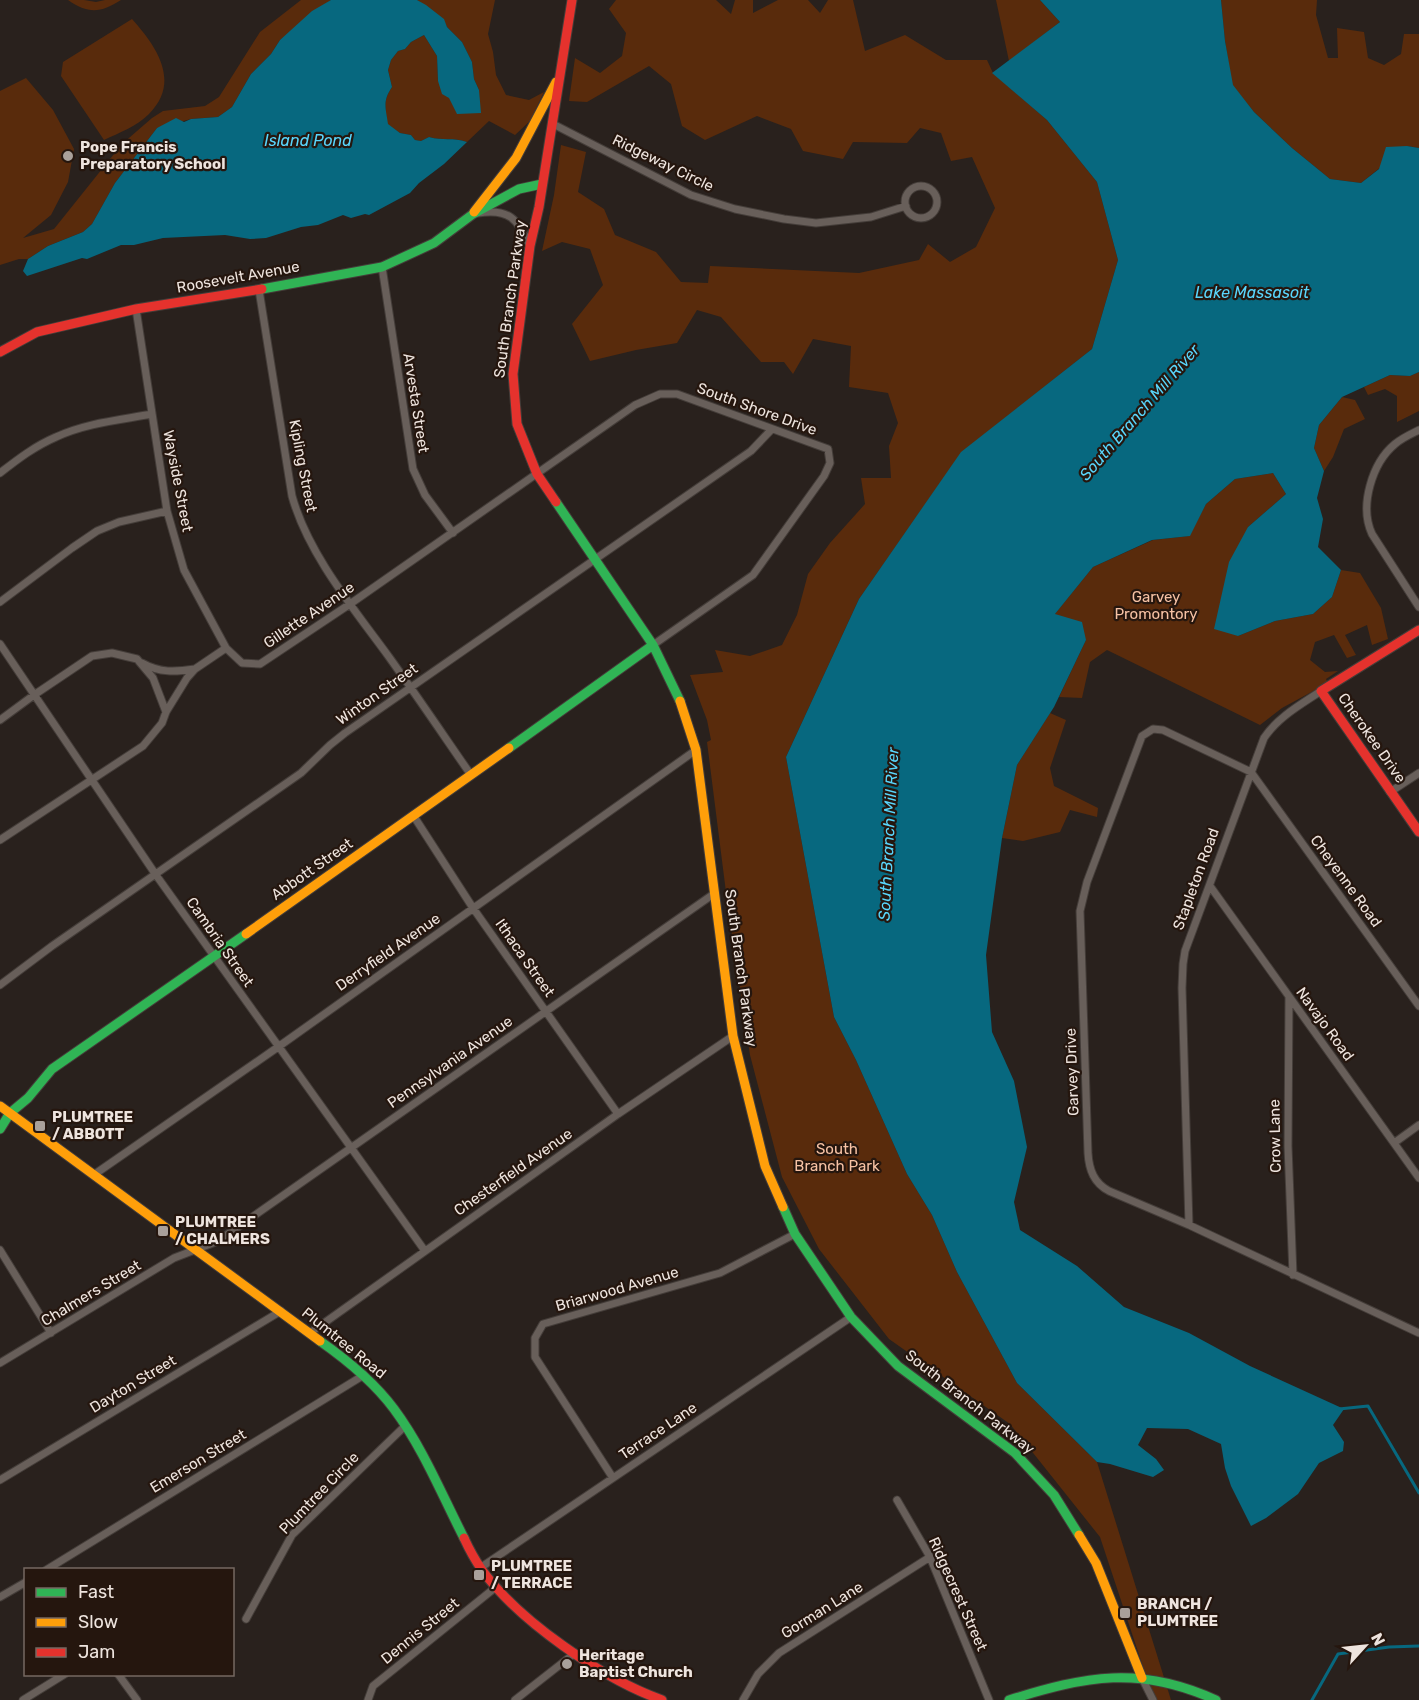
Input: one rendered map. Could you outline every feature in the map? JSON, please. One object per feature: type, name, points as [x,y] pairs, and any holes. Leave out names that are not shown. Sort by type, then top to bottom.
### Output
[{"type":"street","name":"Roosevelt Avenue","points":[[0,352],[37,332],[136,309],[259,290],[381,267],[434,243],[473,214],[519,189],[542,184],[572,0]]},
{"type":"street","name":"Roosevelt Avenue","points":[[473,214],[516,158],[561,71]]},
{"type":"street","name":"Ridgeway Circle","points":[[553,124],[691,195],[735,209],[816,223],[871,217],[906,206]]},
{"type":"street","name":"South Branch Parkway","points":[[542,184],[530,246],[513,374],[517,424],[537,474],[653,645],[682,705],[696,750],[733,1036],[765,1166],[795,1234],[851,1317],[898,1366],[1015,1453],[1054,1495],[1096,1563],[1153,1700]]},
{"type":"street","points":[[918,187],[928,188],[934,193],[936,200],[934,210],[929,215],[922,218],[912,215],[906,206],[906,196],[911,190],[918,187]]},
{"type":"street","points":[[473,214],[498,212],[509,215],[520,227],[530,246]]},
{"type":"street","name":"Arvesta Street","points":[[381,267],[413,469],[425,495],[453,533]]},
{"type":"street","name":"Kipling Street","points":[[259,290],[297,516],[308,539],[350,604],[411,687],[471,775]]},
{"type":"street","name":"Wayside Street","points":[[136,309],[167,511],[184,570],[226,648]]},
{"type":"street","name":"South Shore Drive","points":[[537,474],[635,405],[660,394],[676,394],[828,449],[830,463],[824,476],[753,575],[653,645]]},
{"type":"street","points":[[0,472],[31,450],[67,432],[152,414]]},
{"type":"street","name":"Winton Street","points":[[0,985],[52,946],[301,773],[335,741],[594,558],[751,451],[772,429]]},
{"type":"street","points":[[1419,430],[1395,444],[1380,464],[1369,491],[1367,516],[1372,534],[1419,607]]},
{"type":"street","name":"Gillette Avenue","points":[[226,648],[242,663],[260,664],[537,474]]},
{"type":"street","points":[[0,602],[84,538],[123,521],[167,511]]},
{"type":"street","name":"Stapleton Road","points":[[1189,1225],[1182,964],[1264,738],[1273,726],[1289,712],[1419,630]]},
{"type":"street","name":"Cambria Street","points":[[0,644],[156,875],[424,1251]]},
{"type":"street","name":"Abbott Street","points":[[0,1129],[10,1113],[28,1098],[52,1069],[653,645]]},
{"type":"street","points":[[0,840],[143,746],[157,731],[184,682],[195,669],[226,648]]},
{"type":"street","points":[[0,720],[92,656],[112,653],[137,659],[165,672],[195,669]]},
{"type":"street","points":[[137,659],[153,678],[166,712]]},
{"type":"street","name":"Cherokee Drive","points":[[1321,691],[1419,832]]},
{"type":"street","name":"Garvey Drive","points":[[1251,772],[1163,730],[1153,729],[1144,734],[1138,745],[1080,907],[1090,1167],[1102,1187],[1189,1225],[1419,1333]]},
{"type":"street","name":"Derryfield Avenue","points":[[95,1174],[696,750]]},
{"type":"street","name":"Cheyenne Road","points":[[1251,772],[1419,1006]]},
{"type":"street","points":[[1390,792],[1419,773]]},
{"type":"street","name":"Ithaca Street","points":[[413,816],[473,908],[618,1114]]},
{"type":"street","name":"Navajo Road","points":[[1210,886],[1419,1178]]},
{"type":"street","name":"Pennsylvania Avenue","points":[[197,1249],[218,1241],[715,893]]},
{"type":"street","name":"Crow Lane","points":[[1289,997],[1288,1146],[1293,1275]]},
{"type":"street","name":"Chesterfield Avenue","points":[[310,1333],[618,1114],[733,1036]]},
{"type":"street","name":"Plumtree Road","points":[[0,1106],[281,1311],[364,1375],[405,1425],[465,1542],[480,1568],[496,1587],[524,1615],[575,1653],[622,1683],[662,1700]]},
{"type":"street","points":[[1394,1143],[1419,1125]]},
{"type":"street","name":"Briarwood Avenue","points":[[613,1478],[535,1357],[535,1338],[543,1324],[720,1273],[795,1234]]},
{"type":"street","name":"Chalmers Street","points":[[0,1364],[174,1258],[197,1249]]},
{"type":"street","points":[[0,1250],[51,1333]]},
{"type":"street","name":"Dayton Street","points":[[0,1480],[281,1311]]},
{"type":"street","name":"Terrace Lane","points":[[480,1568],[851,1317]]},
{"type":"street","name":"Emerson Street","points":[[48,1568],[364,1375]]},
{"type":"street","name":"Plumtree Circle","points":[[246,1619],[292,1535],[405,1425]]},
{"type":"street","name":"Ridgecrest Street","points":[[897,1500],[930,1557],[989,1700]]},
{"type":"street","name":"Gorman Lane","points":[[743,1700],[758,1674],[779,1653],[930,1557]]},
{"type":"street","points":[[0,1598],[24,1583]]},
{"type":"street","name":"Dennis Street","points":[[368,1700],[373,1686],[496,1587]]},
{"type":"street","points":[[515,1700],[575,1653]]},
{"type":"street","points":[[23,1700],[62,1676]]},
{"type":"street","points":[[119,1676],[137,1700]]},
{"type":"street","points":[[1009,1700],[1087,1679],[1111,1677],[1142,1678],[1176,1684],[1216,1700]]},
{"type":"green space","points":[[68,0],[96,2],[121,0],[101,9],[88,10]]},
{"type":"green space","points":[[301,0],[331,0],[280,40],[271,54],[251,74],[232,107],[218,117],[191,119],[157,128],[115,183],[92,224],[83,232],[48,246],[28,259],[19,259],[0,265],[0,91],[26,78],[53,110],[74,149],[68,182],[51,215],[23,238],[54,229],[122,144],[152,118],[163,111],[205,106],[219,97],[260,32]]},
{"type":"green space","points":[[417,0],[495,0],[488,34],[496,75],[506,95],[529,100],[544,92],[530,121],[515,135],[489,121],[467,142],[429,137],[421,141],[415,140],[411,135],[400,133],[387,124],[385,105],[392,87],[388,70],[391,60],[398,51],[405,49],[411,42],[424,35],[437,56],[438,81],[479,90],[474,79],[472,62],[462,42],[447,27],[443,19]]},
{"type":"green space","name":"South Branch Park","points":[[616,0],[716,0],[731,14],[735,0],[753,0],[753,13],[778,0],[808,0],[820,13],[828,0],[853,0],[865,51],[905,35],[946,60],[987,60],[993,73],[1047,120],[1097,182],[1118,260],[1092,349],[961,453],[859,599],[786,757],[834,1017],[856,1060],[907,1174],[932,1215],[957,1272],[1017,1383],[1097,1462],[1171,1700],[1154,1700],[1100,1537],[1010,1424],[889,1339],[819,1249],[782,1177],[750,1055],[707,742],[711,740],[707,720],[690,675],[723,672],[715,650],[750,656],[782,645],[797,615],[808,574],[830,543],[865,504],[861,478],[891,478],[889,446],[898,423],[888,393],[849,387],[851,346],[813,339],[793,374],[784,362],[761,362],[721,317],[697,310],[677,343],[590,361],[572,324],[603,285],[590,249],[562,242],[542,251],[554,195],[561,145],[586,152],[578,192],[604,209],[615,235],[656,252],[681,282],[708,283],[710,266],[859,273],[919,260],[928,244],[950,262],[976,247],[995,208],[972,157],[951,161],[941,133],[920,128],[907,143],[853,142],[843,159],[803,151],[791,129],[757,116],[705,140],[682,126],[671,84],[649,66],[587,102],[569,101],[575,58],[600,73],[622,56],[626,33],[609,9]]},
{"type":"green space","points":[[996,0],[1040,0],[1060,22],[1009,61]]},
{"type":"green space","points":[[1221,0],[1317,0],[1316,15],[1328,58],[1338,58],[1337,28],[1364,32],[1368,58],[1384,65],[1401,54],[1404,34],[1419,34],[1419,148],[1407,146],[1361,183],[1330,179],[1292,148],[1254,112],[1232,85]]},
{"type":"green space","points":[[132,19],[157,53],[164,77],[163,90],[149,114],[128,129],[104,140],[61,76],[63,62]]},
{"type":"green space","points":[[1419,372],[1419,411],[1397,422],[1397,396],[1385,389],[1368,395],[1364,387],[1390,375],[1410,376]]},
{"type":"green space","points":[[1342,397],[1355,400],[1365,419],[1344,429],[1333,457],[1324,471],[1314,448],[1319,425]]},
{"type":"green space","name":"Garvey Promontory","points":[[1273,473],[1286,494],[1248,527],[1238,636],[1275,621],[1313,614],[1332,597],[1341,570],[1360,573],[1381,608],[1388,639],[1372,645],[1367,625],[1345,635],[1356,655],[1347,658],[1334,635],[1315,642],[1310,660],[1325,672],[1338,671],[1326,679],[1328,683],[1282,708],[1260,725],[1107,650],[1090,662],[1082,698],[1059,697],[1086,640],[1054,615],[1093,567],[1153,540],[1189,536],[1206,504],[1235,479]]},
{"type":"green space","points":[[1050,713],[1066,720],[1050,768],[1054,786],[1098,808],[1097,817],[1070,810],[1060,832],[1023,841],[1002,838],[1017,765]]},
{"type":"water","name":"Island Pond","points":[[331,0],[417,0],[444,19],[447,27],[462,42],[472,62],[474,79],[479,90],[481,113],[457,114],[449,98],[442,94],[438,81],[437,56],[424,35],[411,42],[405,49],[398,51],[391,60],[388,70],[392,87],[386,101],[388,124],[400,133],[411,135],[415,140],[421,141],[429,137],[467,142],[444,164],[410,193],[369,215],[351,218],[343,215],[318,225],[301,227],[266,238],[250,239],[225,235],[163,238],[134,245],[121,245],[87,259],[82,258],[27,276],[23,271],[28,259],[48,246],[83,232],[92,224],[115,183],[157,128],[176,118],[184,122],[191,119],[218,117],[232,107],[251,74],[271,54],[280,40],[312,11]]},
{"type":"water","name":"Lake Massasoit","points":[[1040,0],[1221,0],[1233,85],[1254,112],[1292,148],[1330,179],[1361,183],[1379,169],[1386,147],[1419,148],[1419,372],[1410,376],[1390,375],[1342,397],[1319,425],[1314,448],[1324,471],[1317,498],[1323,519],[1318,547],[1341,570],[1332,597],[1313,614],[1275,621],[1238,636],[1214,629],[1229,562],[1248,527],[1286,494],[1273,473],[1235,479],[1206,504],[1190,536],[1152,540],[1093,567],[1055,614],[1082,622],[1086,640],[1054,707],[1017,765],[1002,838],[986,955],[992,1032],[1014,1081],[1027,1147],[1014,1202],[1020,1230],[1077,1266],[1124,1307],[1189,1333],[1250,1366],[1344,1409],[1333,1425],[1344,1442],[1343,1451],[1319,1463],[1298,1494],[1266,1518],[1251,1526],[1231,1486],[1221,1444],[1188,1429],[1147,1428],[1138,1445],[1156,1459],[1164,1470],[1153,1477],[1097,1462],[1017,1383],[957,1272],[932,1215],[907,1174],[856,1060],[834,1017],[786,757],[859,599],[961,452],[1092,349],[1118,260],[1097,182],[1047,120],[992,73],[1060,22]]},
{"type":"waterway","name":"South Branch Mill River","points":[[1339,1409],[1368,1406],[1419,1493]]},
{"type":"waterway","name":"South Branch Mill River","points":[[1312,1700],[1338,1654],[1389,1647],[1419,1646]]},
{"type":"traffic: fast","points":[[262,289],[382,267],[434,243],[473,214],[519,189],[542,184]]},
{"type":"traffic: fast","points":[[556,502],[653,645],[680,701]]},
{"type":"traffic: fast","points":[[509,748],[653,645]]},
{"type":"traffic: fast","points":[[0,1129],[10,1113],[28,1098],[52,1069],[246,934]]},
{"type":"traffic: fast","points":[[783,1207],[795,1234],[851,1317],[898,1366],[1015,1453],[1054,1495],[1079,1535]]},
{"type":"traffic: fast","points":[[320,1341],[360,1372],[394,1409],[423,1456],[464,1538]]},
{"type":"traffic: fast","points":[[1009,1700],[1063,1685],[1113,1678],[1137,1678],[1162,1682],[1216,1700]]},
{"type":"traffic: slow","points":[[474,212],[516,158],[556,82]]},
{"type":"traffic: slow","points":[[680,701],[696,750],[733,1036],[765,1166],[783,1207]]},
{"type":"traffic: slow","points":[[246,934],[509,748]]},
{"type":"traffic: slow","points":[[0,1106],[320,1341]]},
{"type":"traffic: slow","points":[[1079,1535],[1096,1563],[1142,1678]]},
{"type":"traffic: jam","points":[[556,502],[537,474],[517,424],[513,374],[530,246],[539,207],[572,0]]},
{"type":"traffic: jam","points":[[0,352],[37,332],[136,309],[262,289]]},
{"type":"traffic: jam","points":[[1419,630],[1321,691],[1419,832]]},
{"type":"traffic: jam","points":[[464,1538],[479,1566],[498,1589],[540,1628],[614,1678],[662,1700]]},
{"type":"place","name":"Pope Francis Preparatory School","points":[[68,156]]},
{"type":"place","name":"PLUMTREE / ABBOTT","points":[[40,1126]]},
{"type":"place","name":"PLUMTREE / CHALMERS","points":[[163,1231]]},
{"type":"place","name":"PLUMTREE / TERRACE","points":[[479,1575]]},
{"type":"place","name":"BRANCH / PLUMTREE","points":[[1125,1613]]},
{"type":"place","name":"Heritage Baptist Church","points":[[567,1664]]}]
